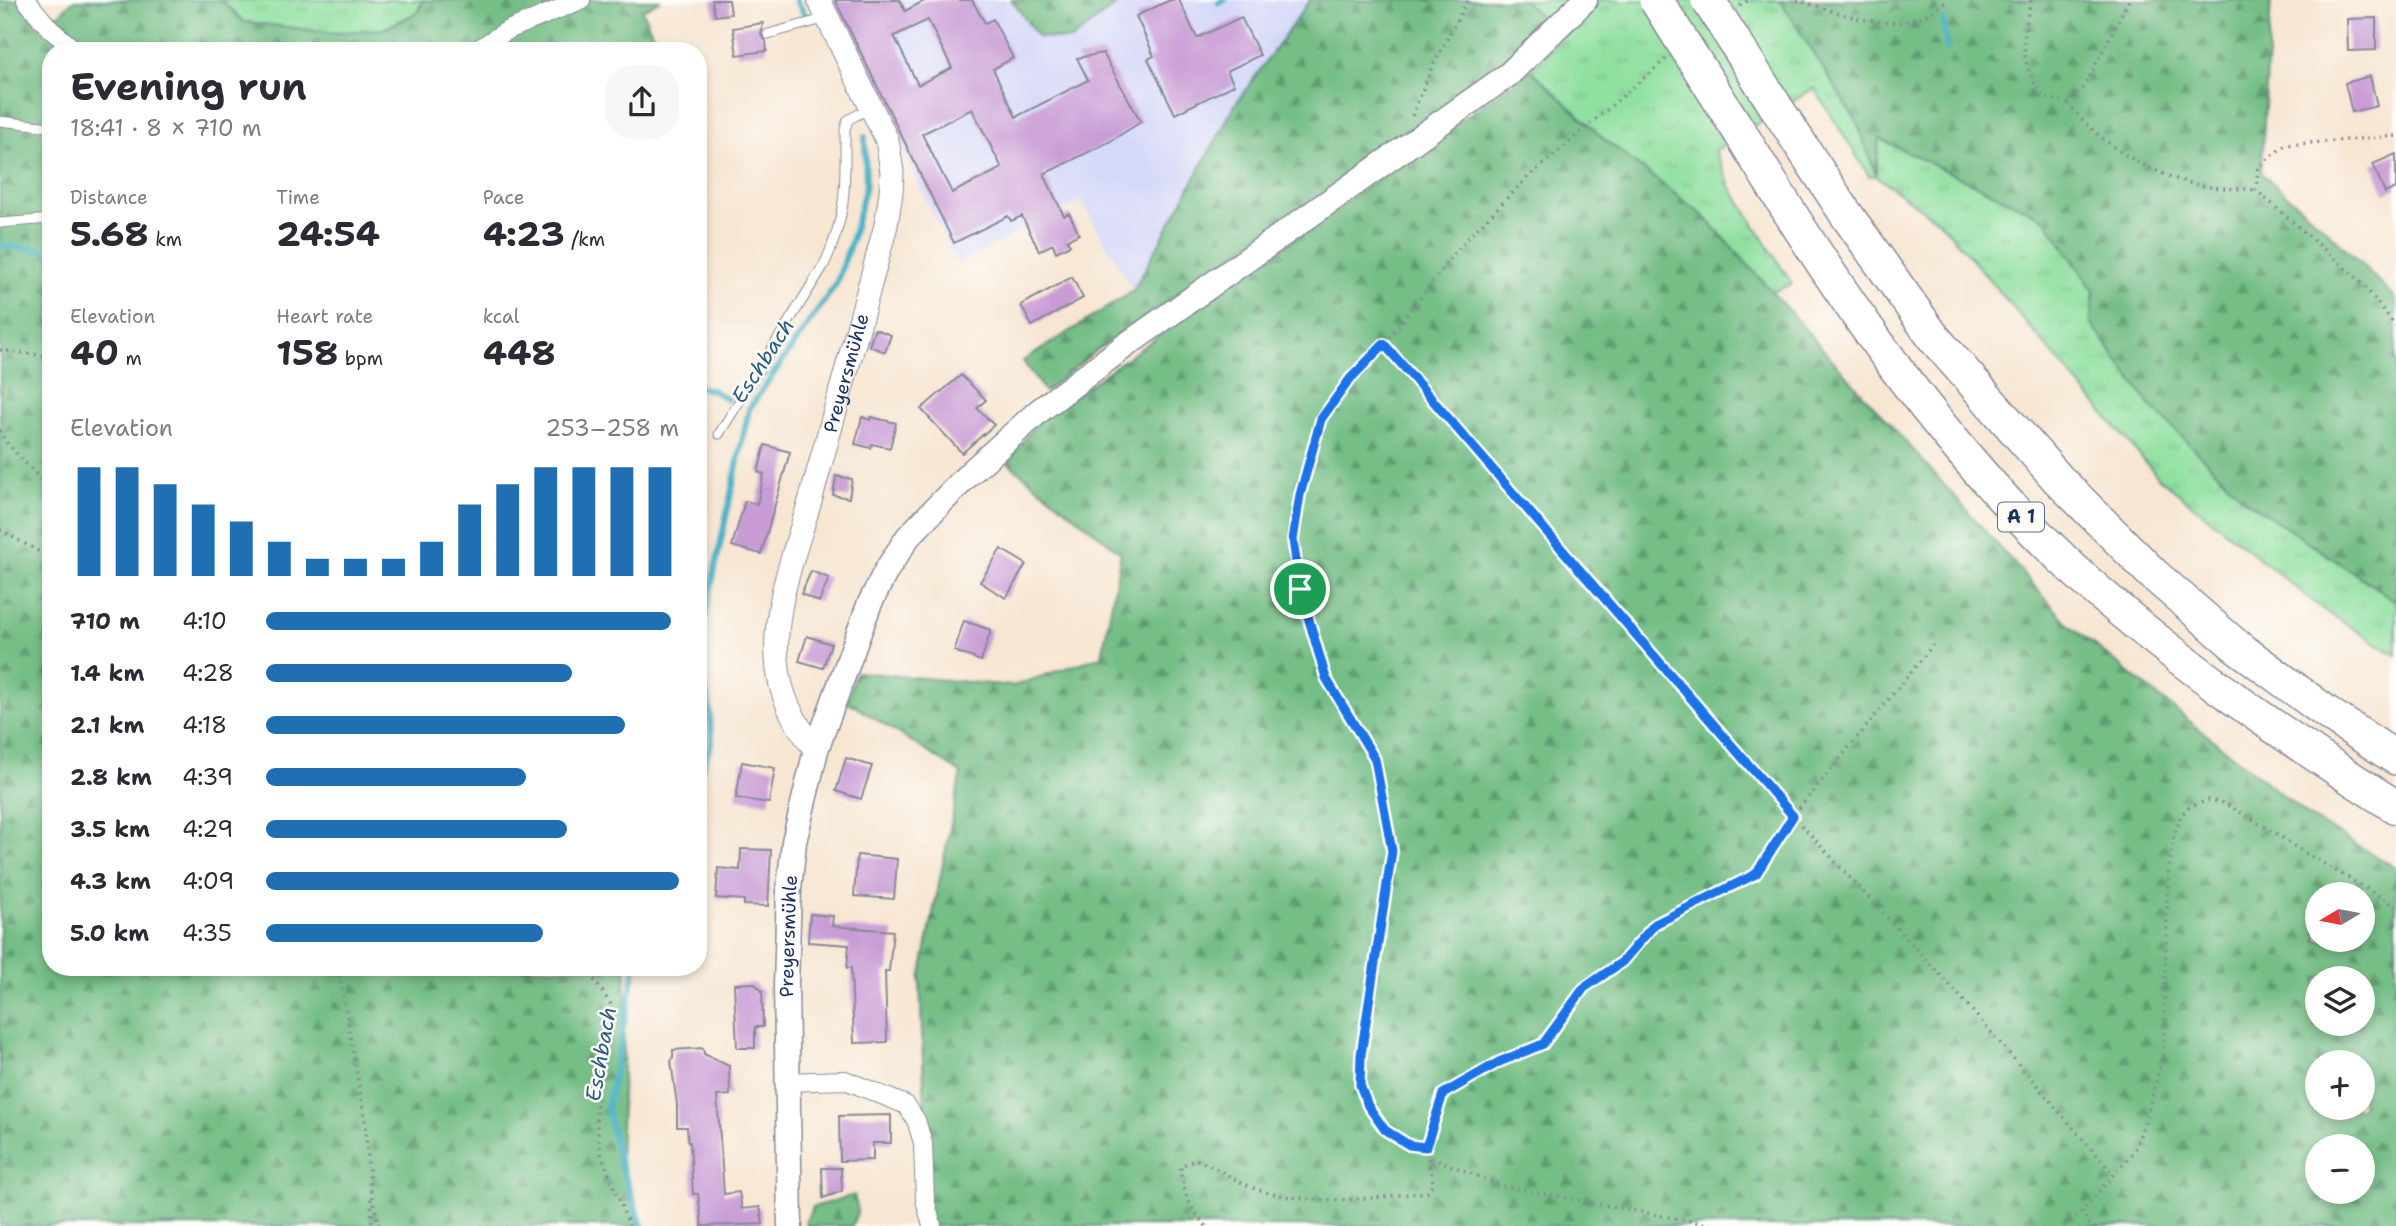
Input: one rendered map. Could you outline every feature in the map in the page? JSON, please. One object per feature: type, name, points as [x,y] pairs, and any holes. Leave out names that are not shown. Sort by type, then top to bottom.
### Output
[{"type":"highway","name":"A 1","points":[[1656,0],[1804,238],[1872,337],[1947,434],[2026,521],[2084,579],[2180,660],[2294,742],[2396,807]]},
{"type":"highway","name":"A 1","points":[[1723,4],[1778,110],[1846,214],[1934,338],[2058,479],[2153,574],[2235,645],[2330,715],[2396,758]]},
{"type":"main road","name":"Preyersmühle","points":[[790,1226],[786,985],[789,888],[794,842],[816,750],[869,605],[886,571],[908,537],[1004,442],[1072,385],[1508,75],[1585,0]]},
{"type":"street","points":[[26,0],[50,29],[65,42]]},
{"type":"street","points":[[489,42],[508,30],[581,0]]},
{"type":"street","name":"Preyersmühle","points":[[816,750],[799,729],[784,697],[776,642],[792,562],[889,210],[892,172],[887,140],[824,9]]},
{"type":"street","points":[[786,1082],[845,1080],[906,1105],[916,1120],[923,1143],[925,1200],[932,1226]]},
{"type":"lane","points":[[768,34],[824,9]]},
{"type":"lane","points":[[719,434],[811,288],[836,239],[844,205],[845,128],[848,120],[872,107]]},
{"type":"lane","points":[[0,121],[42,126]]},
{"type":"lane","points":[[0,223],[42,220]]},
{"type":"path","points":[[1402,151],[1432,67],[1468,0]]},
{"type":"path","points":[[1723,4],[1749,0]]},
{"type":"path","points":[[1797,0],[1867,22],[1886,24],[1906,23],[1937,9],[1947,0]]},
{"type":"path","points":[[2031,0],[2023,52],[2031,80],[2044,97],[2068,103],[2085,124],[2105,142],[2151,169],[2192,184],[2256,190],[2359,280],[2396,326]]},
{"type":"path","points":[[2068,103],[2084,87],[2129,0]]},
{"type":"path","points":[[1426,1147],[1409,1145],[1385,1130],[1368,1106],[1360,1085],[1361,1055],[1392,851],[1375,759],[1326,678],[1300,589],[1293,540],[1300,495],[1321,419],[1350,379],[1384,344],[1462,244],[1527,178],[1671,56]]},
{"type":"path","points":[[2256,190],[2258,167],[2285,145],[2396,136]]},
{"type":"path","points":[[1384,344],[1793,816],[1957,993],[2114,1175]]},
{"type":"path","points":[[0,350],[42,355]]},
{"type":"path","points":[[0,430],[5,440],[42,480]]},
{"type":"path","points":[[0,530],[42,553]]},
{"type":"path","points":[[1206,1226],[1197,1216],[1181,1181],[1181,1166],[1195,1159],[1257,1189],[1295,1197],[1325,1200],[1428,1192],[1433,1183],[1426,1147],[1443,1094],[1499,1062],[1543,1044],[1584,988],[1622,962],[1655,924],[1756,874],[1793,816],[1933,645]]},
{"type":"path","points":[[2064,1226],[2082,1211],[2134,1151],[2146,1119],[2162,1055],[2168,873],[2181,815],[2189,807],[2209,800],[2224,803],[2396,906]]},
{"type":"path","points":[[339,976],[365,1119],[373,1226]]},
{"type":"path","points":[[592,976],[613,1007],[607,1039],[598,1060],[596,1122],[601,1153],[629,1226]]},
{"type":"path","points":[[1428,1156],[1502,1186],[1717,1226]]},
{"type":"path","points":[[370,1187],[379,1226]]},
{"type":"path","points":[[2082,1211],[2090,1226]]},
{"type":"shaded area","points":[[829,0],[1012,0],[1038,37],[1122,0],[1311,0],[1235,105],[1133,291],[1081,201],[957,264]]},
{"type":"green space","points":[[0,0],[18,0],[38,26],[54,19],[74,0],[221,0],[244,22],[335,33],[383,29],[417,13],[423,0],[661,0],[642,10],[656,42],[42,42],[42,976],[626,976],[620,1163],[639,1226],[0,1226]]},
{"type":"green space","points":[[221,0],[423,0],[417,13],[383,29],[335,33],[244,22]]},
{"type":"green space","points":[[1012,0],[1122,0],[1071,40],[1038,37]]},
{"type":"green space","points":[[1310,0],[1524,0],[1545,22],[1506,60],[1435,114],[1093,353],[1045,392],[1023,361],[1133,291],[1235,105]]},
{"type":"green space","points":[[1524,0],[1566,0],[1545,22]]},
{"type":"green space","points":[[1598,0],[1780,0],[1857,122],[1875,173],[1879,138],[2044,218],[2094,291],[2091,323],[2244,499],[2396,601],[2396,655],[2325,611],[2159,478],[1940,222],[1876,176],[1869,176],[1814,88],[1715,151],[1730,186],[1792,284],[1772,292],[1706,218],[1605,140],[1531,70]]},
{"type":"green space","points":[[1780,0],[2271,0],[2261,173],[2328,231],[2396,299],[2396,601],[2244,499],[2149,404],[2091,323],[2094,291],[2044,218],[1879,138],[1876,175],[1857,122]]},
{"type":"green space","points":[[1531,70],[1605,140],[1706,218],[2069,625],[2311,818],[2396,868],[2396,1226],[929,1226],[920,979],[961,773],[847,701],[856,672],[1013,686],[1102,656],[1121,553],[1008,463],[1036,423]]},
{"type":"green space","points":[[854,1195],[858,1211],[852,1226],[807,1226],[806,1221],[813,1207]]},
{"type":"building","points":[[712,0],[729,0],[731,14],[715,16]]},
{"type":"building","points":[[835,0],[900,0],[905,11],[926,0],[972,0],[985,23],[993,19],[1013,58],[993,69],[1016,117],[1088,80],[1077,58],[1103,53],[1141,122],[1109,142],[1044,174],[1064,216],[1069,213],[1079,234],[1067,240],[1070,245],[1056,252],[1053,244],[1039,251],[1022,216],[1011,221],[1008,216],[954,243]],"holes":[[[928,20],[952,68],[918,85],[894,36]],[[972,109],[1002,168],[952,193],[922,134]]]},
{"type":"building","points":[[1170,0],[1179,0],[1197,38],[1241,17],[1260,55],[1227,71],[1234,85],[1175,114],[1148,59],[1154,56],[1136,16]]},
{"type":"building","points":[[2376,18],[2376,50],[2348,51],[2347,19]]},
{"type":"building","points":[[763,23],[761,35],[766,41],[767,51],[737,55],[733,28]]},
{"type":"building","points":[[2370,76],[2377,106],[2352,112],[2345,83]]},
{"type":"building","points":[[2396,154],[2396,188],[2385,193],[2373,164]]},
{"type":"building","points":[[1072,277],[1083,298],[1032,326],[1021,305]]},
{"type":"building","points":[[875,329],[891,335],[885,352],[869,346]]},
{"type":"building","points":[[961,375],[986,400],[977,408],[994,425],[962,453],[921,409]]},
{"type":"building","points":[[862,417],[896,423],[890,448],[872,444],[871,448],[855,444]]},
{"type":"building","points":[[765,445],[790,452],[761,554],[732,546],[745,501],[757,504],[764,474],[758,472]]},
{"type":"building","points":[[836,476],[852,479],[849,498],[833,495]]},
{"type":"building","points":[[1001,549],[1026,564],[1006,598],[980,582]]},
{"type":"building","points":[[811,571],[829,578],[819,602],[801,594]]},
{"type":"building","points":[[964,621],[991,630],[981,661],[954,651]]},
{"type":"building","points":[[807,636],[831,644],[823,668],[799,661]]},
{"type":"building","points":[[846,758],[872,766],[861,799],[836,791]]},
{"type":"building","points":[[742,762],[775,768],[769,803],[736,798]]},
{"type":"building","points":[[741,849],[771,850],[768,906],[744,905],[744,900],[716,898],[718,868],[740,870]]},
{"type":"building","points":[[857,855],[897,859],[894,899],[854,896]]},
{"type":"building","points":[[810,914],[833,916],[832,926],[893,931],[889,971],[885,971],[887,1042],[854,1043],[851,968],[847,968],[849,945],[808,942]]},
{"type":"building","points":[[754,983],[762,991],[763,1027],[755,1027],[755,1048],[737,1048],[734,984]]},
{"type":"building","points":[[703,1048],[704,1054],[729,1066],[730,1095],[717,1096],[724,1194],[739,1192],[742,1209],[760,1207],[763,1224],[702,1226],[698,1194],[693,1194],[687,1127],[677,1127],[671,1061],[673,1050]]},
{"type":"building","points":[[891,1115],[891,1143],[873,1143],[873,1160],[840,1161],[839,1116]]},
{"type":"building","points":[[822,1168],[841,1168],[842,1191],[823,1198]]},
{"type":"waterway","name":"Eschbach","points":[[796,0],[807,18]]},
{"type":"waterway","points":[[1219,3],[1224,0]]},
{"type":"waterway","points":[[1943,21],[1947,48]]},
{"type":"waterway","name":"Eschbach","points":[[707,608],[749,409],[836,284],[851,242],[866,185],[865,137]]},
{"type":"waterway","points":[[0,246],[42,250]]},
{"type":"waterway","points":[[707,389],[727,399]]},
{"type":"waterway","name":"Eschbach","points":[[707,696],[712,741],[707,755]]},
{"type":"waterway","name":"Eschbach","points":[[633,976],[607,1109],[619,1160],[642,1226]]},
{"type":"route","points":[[1384,344],[1793,816],[1756,874],[1655,924],[1622,962],[1584,988],[1543,1044],[1499,1062],[1443,1094],[1426,1147],[1409,1145],[1385,1130],[1368,1106],[1360,1085],[1361,1055],[1392,851],[1375,759],[1326,678],[1300,589],[1293,540],[1300,495],[1321,419],[1350,379],[1384,344]]}]
